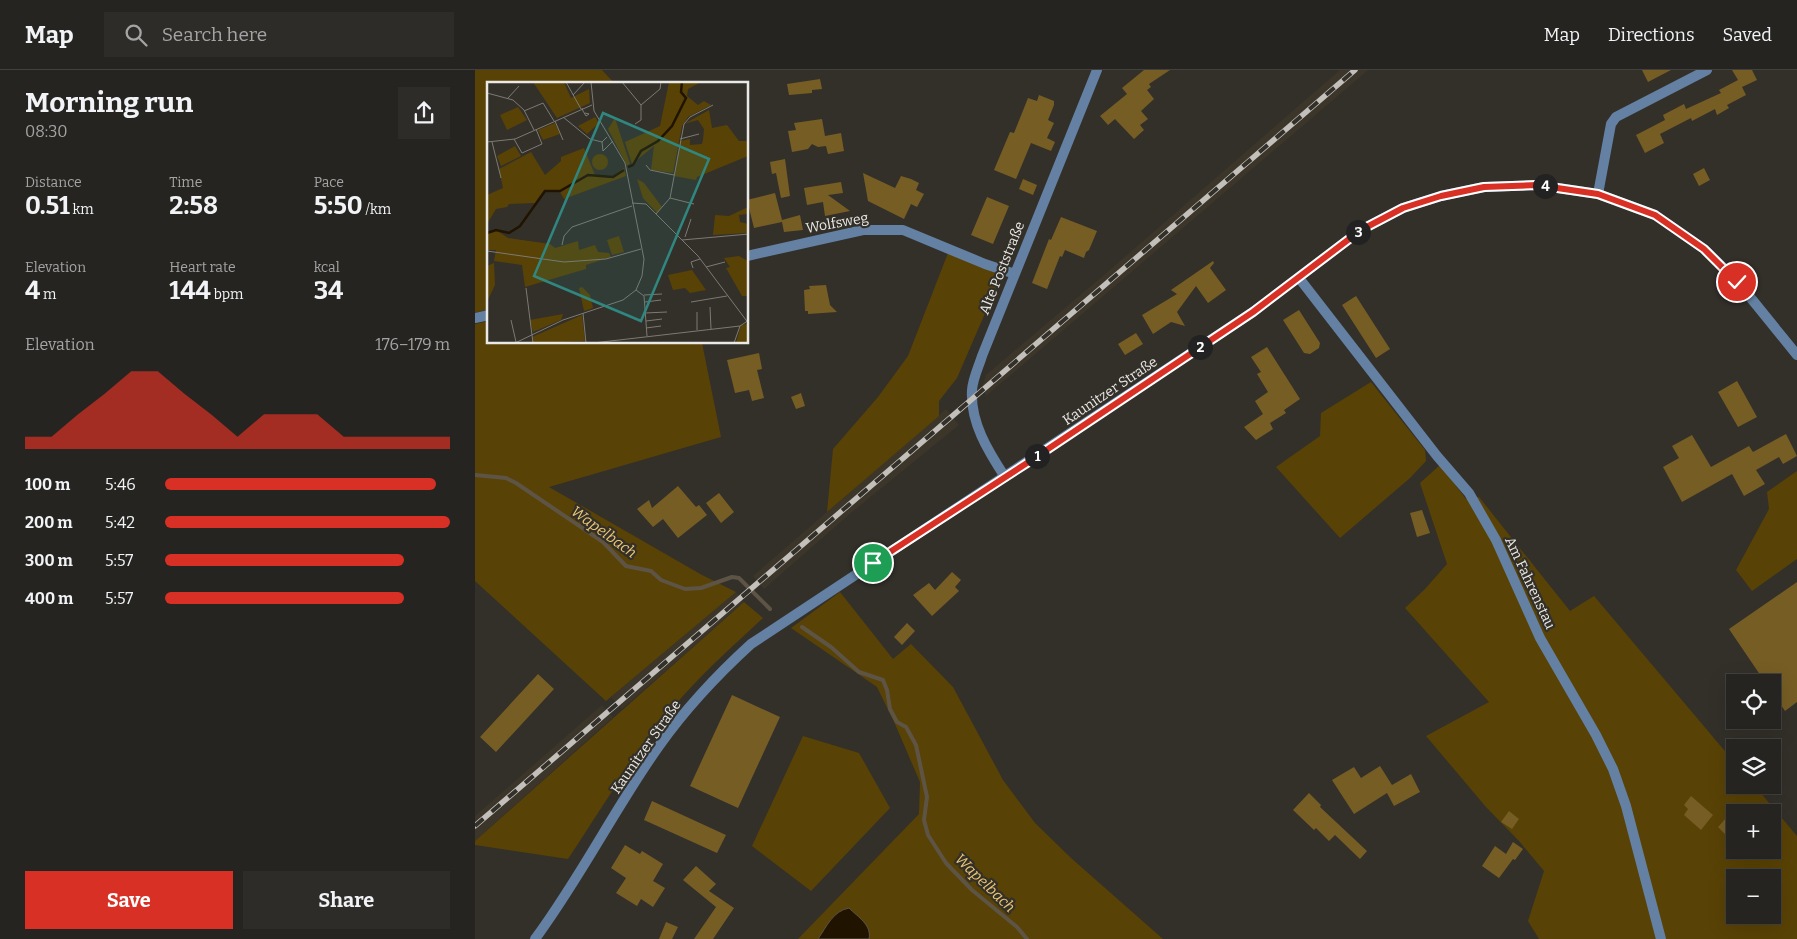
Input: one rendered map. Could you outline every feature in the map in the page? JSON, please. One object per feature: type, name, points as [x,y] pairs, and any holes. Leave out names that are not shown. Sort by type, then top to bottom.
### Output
[{"type":"street","name":"Alte Poststraße","points":[[1005,477],[983,439],[973,409],[972,388],[982,356],[1097,70]]},
{"type":"street","points":[[1598,194],[1611,124],[1616,117],[1707,70]]},
{"type":"street","name":"Kaunitzer Straße","points":[[535,939],[659,747],[689,707],[728,665],[751,644],[1253,312],[1361,230],[1403,208],[1441,196],[1484,187],[1537,185],[1598,194],[1655,215],[1704,249],[1737,282],[1797,355]]},
{"type":"street","name":"Wolfsweg","points":[[749,256],[863,230],[903,230],[985,264],[1015,274]]},
{"type":"street","name":"Am Fahrenstau","points":[[1299,278],[1437,456],[1469,493],[1496,540],[1540,638],[1596,735],[1613,769],[1626,806],[1661,939]]},
{"type":"shaded area","points":[[475,70],[602,70],[613,82],[487,82],[487,310],[475,313]]},
{"type":"shaded area","points":[[1340,70],[1368,70],[986,396],[983,385],[986,375]]},
{"type":"shaded area","points":[[948,253],[1002,274],[957,378],[939,401],[939,416],[827,512],[833,449],[878,397],[908,356]]},
{"type":"shaded area","points":[[487,321],[487,344],[702,344],[721,437],[549,487],[702,575],[736,592],[606,701],[475,581],[475,324]]},
{"type":"shaded area","points":[[1371,382],[1425,450],[1426,461],[1410,478],[1340,538],[1276,467],[1320,436],[1321,413]]},
{"type":"shaded area","points":[[946,409],[959,425],[852,512],[764,589],[753,576]]},
{"type":"shaded area","points":[[1440,465],[1466,499],[1479,497],[1570,611],[1594,596],[1726,752],[1726,794],[1762,794],[1770,804],[1726,804],[1726,859],[1781,859],[1781,817],[1797,836],[1797,939],[1539,939],[1528,921],[1544,871],[1519,841],[1486,807],[1426,736],[1489,702],[1405,608],[1447,564],[1420,483]]},
{"type":"shaded area","points":[[1797,471],[1797,559],[1752,591],[1736,570],[1769,509],[1767,492]]},
{"type":"shaded area","points":[[736,592],[744,602],[622,709],[611,697]]},
{"type":"shaded area","points":[[840,592],[893,659],[911,644],[953,687],[1003,780],[1035,823],[1071,858],[1163,939],[798,939],[919,814],[920,782],[877,687],[791,628]]},
{"type":"shaded area","points":[[744,602],[763,618],[701,676],[666,716],[622,776],[568,859],[475,845],[475,841]]},
{"type":"shaded area","points":[[602,705],[613,717],[475,841],[475,816]]},
{"type":"shaded area","points":[[803,736],[859,753],[890,808],[811,891],[752,846]]},
{"type":"shaded area","points":[[849,908],[866,925],[869,939],[818,939],[839,912]]},
{"type":"building","points":[[1144,70],[1170,70],[1149,84],[1151,87],[1147,90],[1154,99],[1141,111],[1148,119],[1140,125],[1144,130],[1134,139],[1115,119],[1108,125],[1100,116],[1127,94],[1122,88]]},
{"type":"building","points":[[1642,70],[1671,70],[1648,82]]},
{"type":"building","points":[[1732,70],[1752,70],[1757,80],[1742,87],[1746,95],[1727,105],[1729,108],[1717,115],[1715,109],[1692,121],[1691,118],[1660,134],[1664,143],[1645,153],[1636,135],[1665,120],[1663,115],[1684,104],[1686,109],[1721,93],[1719,90],[1738,80]]},
{"type":"building","points":[[820,79],[822,89],[812,90],[812,93],[789,95],[787,84]]},
{"type":"building","points":[[1039,95],[1054,101],[1048,120],[1054,123],[1047,138],[1055,142],[1051,151],[1031,143],[1016,179],[994,170],[1010,132],[1014,133],[1028,98],[1037,101]]},
{"type":"building","points":[[822,119],[825,136],[841,133],[844,151],[828,154],[826,146],[818,147],[812,144],[808,149],[792,152],[788,131],[796,130],[794,123]]},
{"type":"building","points":[[785,159],[790,196],[781,198],[776,173],[772,174],[770,162]]},
{"type":"building","points":[[1704,168],[1710,180],[1699,186],[1693,174]]},
{"type":"building","points":[[863,173],[895,188],[901,176],[911,179],[919,183],[916,190],[924,194],[917,207],[911,204],[904,219],[868,201]]},
{"type":"building","points":[[1023,179],[1037,185],[1033,195],[1019,189]]},
{"type":"building","points":[[841,182],[843,193],[828,195],[850,211],[825,216],[823,202],[807,205],[804,188]]},
{"type":"building","points":[[775,193],[782,220],[800,215],[803,230],[784,232],[782,222],[754,228],[749,200]]},
{"type":"building","points":[[987,197],[1009,206],[993,244],[971,235]]},
{"type":"building","points":[[1061,217],[1097,231],[1084,258],[1065,250],[1062,257],[1060,256],[1047,289],[1032,283],[1049,239],[1051,240]]},
{"type":"building","points":[[1213,261],[1214,263],[1210,268],[1226,290],[1208,303],[1196,286],[1177,312],[1185,326],[1171,322],[1153,334],[1142,315],[1177,294],[1171,290]]},
{"type":"building","points":[[826,285],[830,305],[837,312],[808,314],[808,311],[805,311],[804,290],[810,289],[809,286]]},
{"type":"building","points":[[1356,296],[1390,349],[1376,358],[1342,305]]},
{"type":"building","points":[[1299,310],[1320,343],[1319,348],[1310,354],[1304,353],[1283,320]]},
{"type":"building","points":[[1136,333],[1143,344],[1125,355],[1118,344]]},
{"type":"building","points":[[1267,347],[1300,399],[1284,410],[1286,413],[1270,423],[1273,429],[1256,440],[1244,427],[1263,414],[1255,401],[1268,392],[1257,374],[1261,372],[1251,357]]},
{"type":"building","points":[[759,353],[762,369],[757,370],[764,398],[752,401],[749,390],[735,393],[727,360]]},
{"type":"building","points":[[1737,381],[1757,417],[1738,427],[1718,392]]},
{"type":"building","points":[[801,393],[805,406],[796,409],[791,397]]},
{"type":"building","points":[[1786,434],[1797,456],[1783,464],[1779,457],[1756,470],[1765,484],[1744,496],[1732,474],[1682,502],[1663,467],[1679,458],[1672,446],[1692,435],[1711,467],[1749,446],[1753,452]]},
{"type":"building","points":[[678,486],[696,507],[699,505],[707,515],[678,538],[663,519],[653,527],[637,509],[649,500],[652,508]]},
{"type":"building","points":[[719,493],[734,512],[721,523],[706,503]]},
{"type":"building","points":[[1422,510],[1430,533],[1417,537],[1410,513]]},
{"type":"building","points":[[952,572],[961,580],[955,587],[959,591],[932,616],[913,595],[929,583],[935,590]]},
{"type":"building","points":[[1797,582],[1797,702],[1785,711],[1781,705],[1781,674],[1760,674],[1729,629]]},
{"type":"building","points":[[907,623],[915,631],[902,645],[894,637]]},
{"type":"building","points":[[538,674],[554,689],[496,752],[480,737]]},
{"type":"building","points":[[732,695],[780,717],[738,808],[690,786]]},
{"type":"building","points":[[1380,766],[1392,785],[1411,774],[1420,792],[1394,806],[1387,793],[1354,814],[1332,780],[1354,767],[1361,778]]},
{"type":"building","points":[[1309,793],[1321,805],[1320,807],[1367,851],[1360,859],[1335,835],[1329,841],[1293,810]]},
{"type":"building","points":[[1691,796],[1713,815],[1701,830],[1684,815],[1688,809],[1684,805]]},
{"type":"building","points":[[652,801],[726,835],[717,853],[644,820]]},
{"type":"building","points":[[1509,811],[1519,819],[1512,829],[1501,822]]},
{"type":"building","points":[[1726,818],[1726,833],[1718,827]]},
{"type":"building","points":[[1513,842],[1523,849],[1499,878],[1482,866],[1495,846],[1506,854]]},
{"type":"building","points":[[625,845],[640,854],[642,851],[663,864],[653,881],[665,888],[653,907],[641,899],[637,906],[616,893],[626,878],[611,868]]},
{"type":"building","points":[[696,866],[716,884],[709,891],[734,908],[713,939],[694,939],[716,907],[683,880]]},
{"type":"building","points":[[666,922],[678,927],[672,939],[659,939]]},
{"type":"waterway","name":"Wapelbach","points":[[475,475],[506,478],[516,483],[603,542],[626,566],[651,571],[661,580],[685,589],[701,588],[732,577],[739,578],[770,609]]},
{"type":"waterway","name":"Wapelbach","points":[[802,627],[831,647],[859,672],[883,680],[887,690],[890,709],[897,722],[906,727],[916,745],[927,797],[924,820],[928,835],[946,863],[972,890],[1017,927],[1027,939]]},
{"type":"railway","points":[[475,826],[1355,70]]},
{"type":"route","points":[[873,563],[1253,312],[1361,230],[1403,208],[1441,196],[1484,187],[1537,185],[1598,194],[1655,215],[1704,249],[1737,282]]}]
